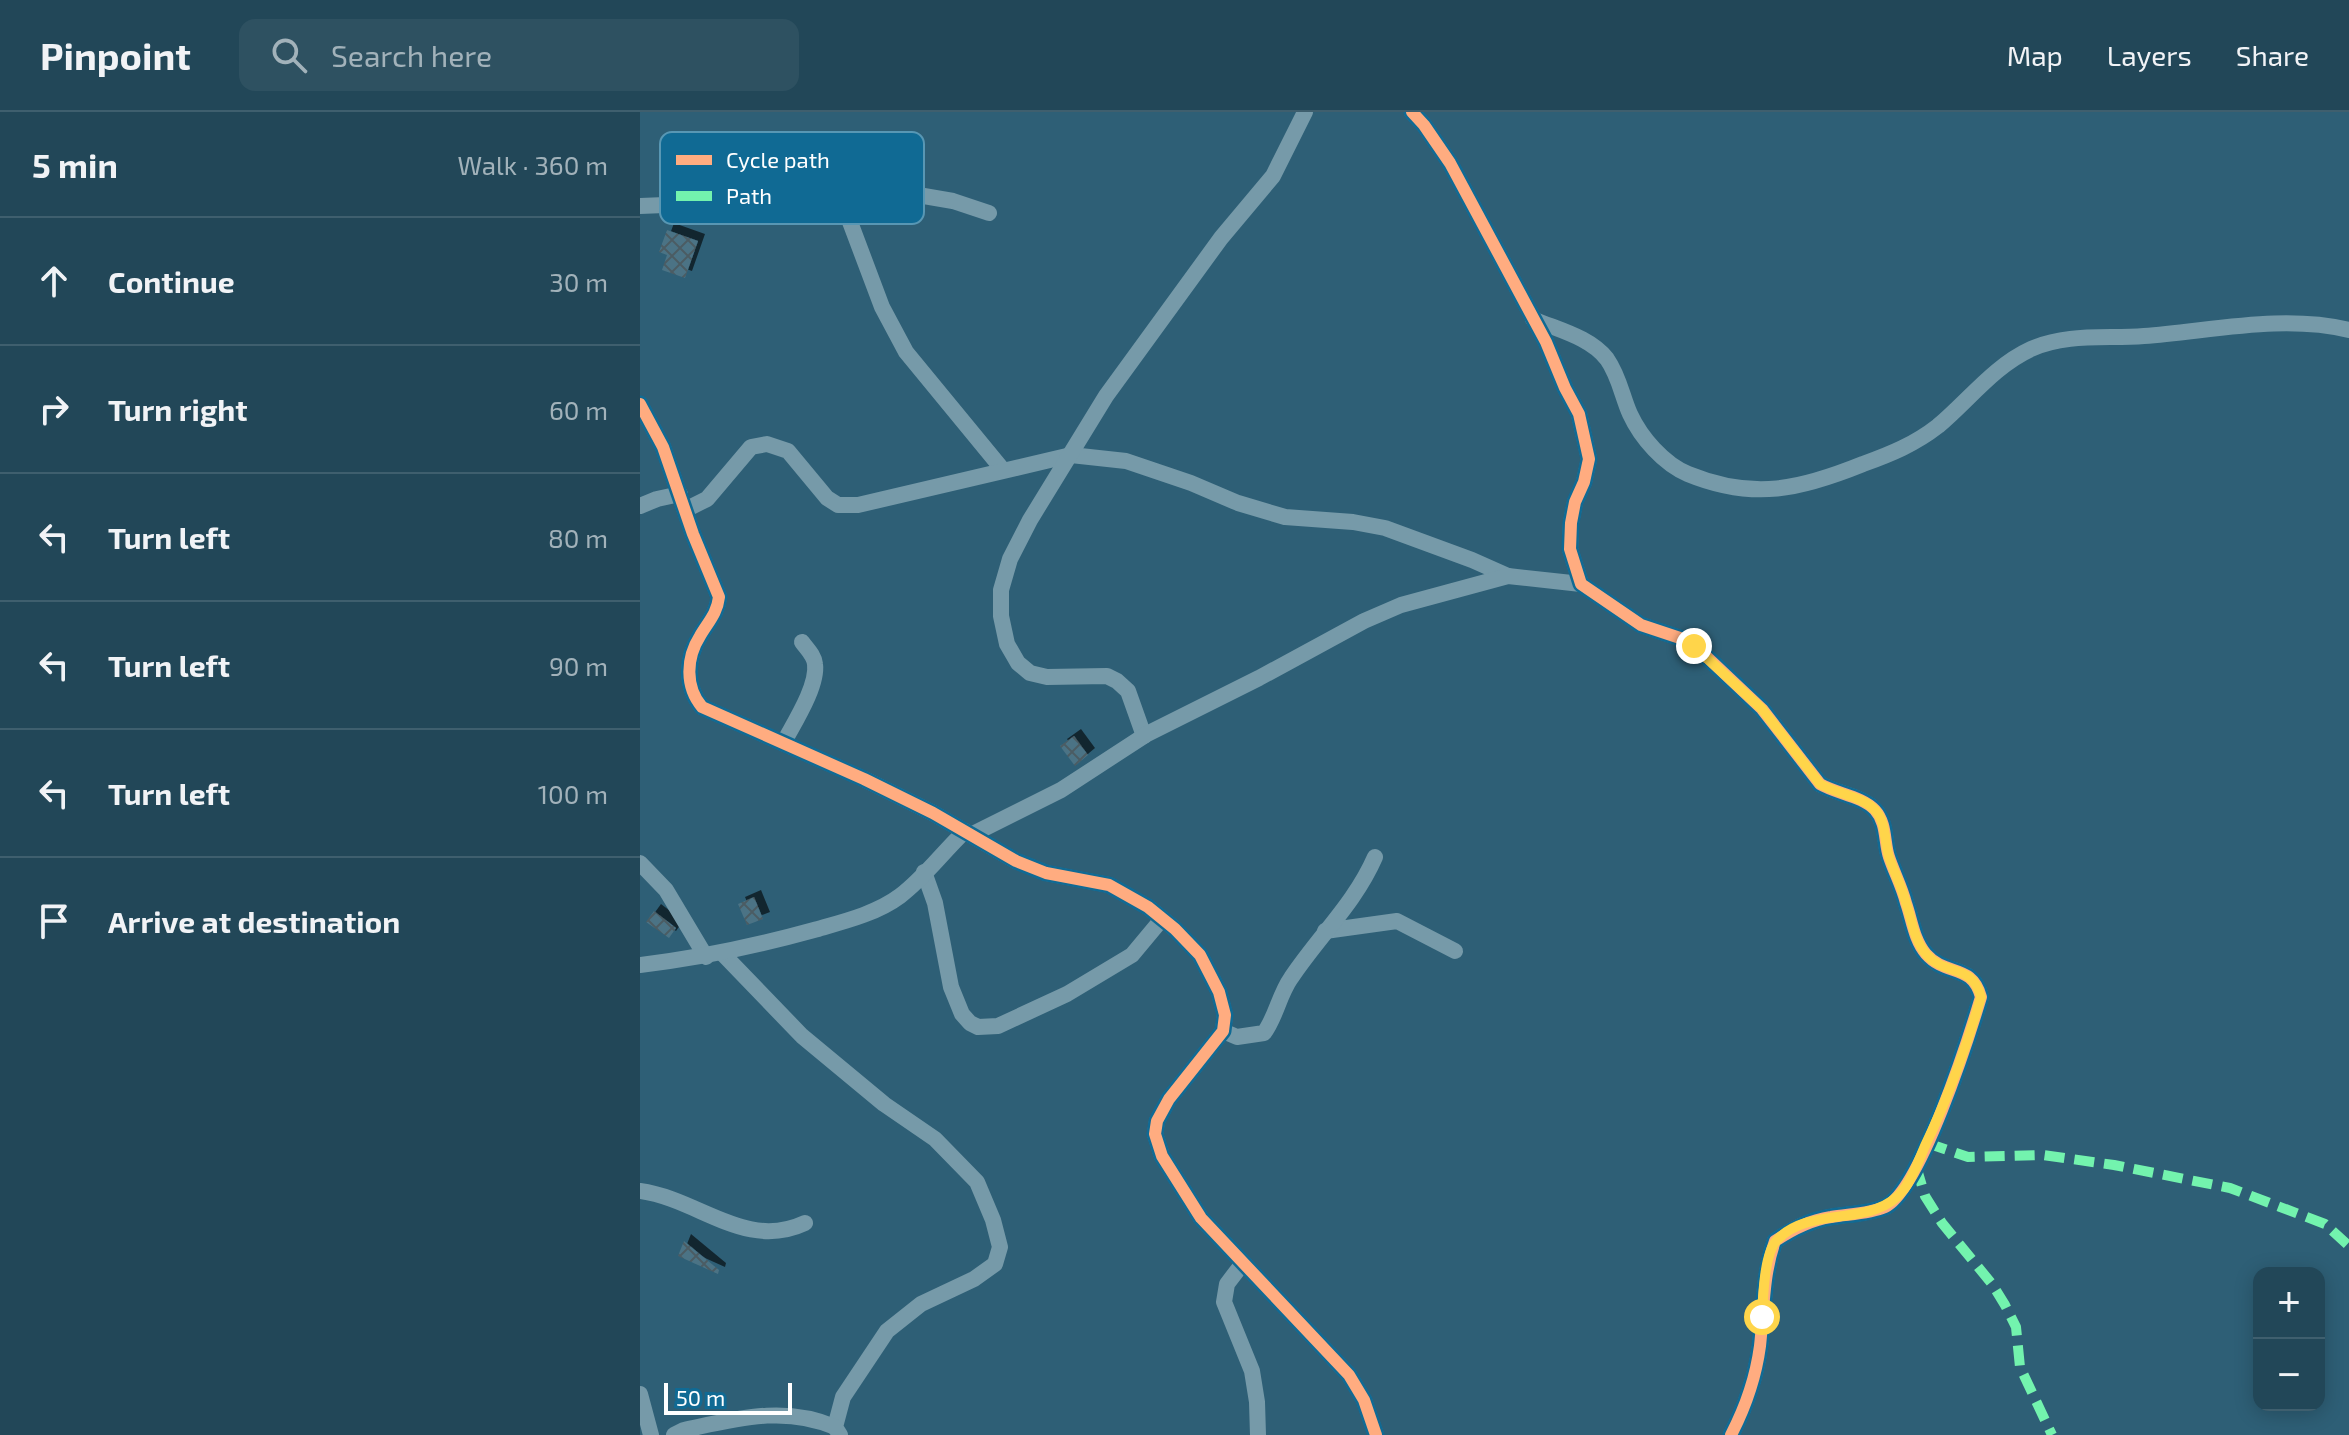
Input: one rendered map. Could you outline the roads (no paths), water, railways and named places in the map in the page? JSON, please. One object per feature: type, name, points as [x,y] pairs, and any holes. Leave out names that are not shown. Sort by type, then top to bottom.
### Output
[{"type":"street","points":[[1144,736],[1128,691],[1117,681],[1107,676],[1047,677],[1030,673],[1018,663],[1007,644],[1001,616],[1001,590],[1010,559],[1030,520],[1106,396],[1221,238],[1273,176],[1305,112]]},
{"type":"street","points":[[1412,112],[1450,163],[1533,319],[1579,414],[1589,459],[1571,523],[1570,549],[1581,584]]},
{"type":"street","points":[[924,196],[953,201],[989,213]]},
{"type":"street","points":[[640,206],[660,205]]},
{"type":"street","points":[[851,224],[882,307],[906,352],[1003,470]]},
{"type":"street","points":[[1533,319],[1590,343],[1607,359],[1621,385],[1631,415],[1663,459],[1687,474],[1735,488],[1769,491],[1824,480],[1907,448],[1939,425],[2009,361],[2033,348],[2063,339],[2144,336],[2256,325],[2329,325],[2349,330]]},
{"type":"street","points":[[640,404],[663,447],[719,597],[718,608],[693,649],[689,677],[692,695],[702,707],[864,779],[1016,861],[1046,873],[1109,885],[1148,907],[1200,955],[1219,992],[1225,1015],[1223,1031],[1169,1099],[1157,1121],[1155,1134],[1162,1156],[1201,1218],[1349,1375],[1364,1400],[1376,1435]]},
{"type":"street","points":[[640,506],[683,502],[714,491],[751,447],[767,444],[788,451],[827,498],[838,505],[858,505],[1071,455],[1126,461],[1238,503],[1285,517],[1353,522],[1385,528],[1508,576],[1581,584],[1641,625],[1694,646],[1762,709],[1820,784],[1861,800],[1877,812],[1914,931],[1925,952],[1933,961],[1970,976],[1978,985],[1981,997],[1939,1118],[1904,1189],[1887,1207],[1827,1217],[1796,1227],[1775,1241],[1768,1260],[1754,1374],[1731,1435]]},
{"type":"street","points":[[640,965],[714,955],[841,923],[882,907],[900,896],[968,833],[1061,790],[1144,736],[1364,621],[1415,600],[1508,576]]},
{"type":"street","points":[[784,742],[804,705],[814,676],[815,664],[802,642]]},
{"type":"street","points":[[1223,1031],[1237,1037],[1264,1033],[1279,997],[1325,931],[1349,904],[1375,857]]},
{"type":"street","points":[[640,863],[666,890],[714,955],[802,1036],[884,1104],[935,1139],[977,1182],[993,1220],[1000,1247],[995,1264],[974,1279],[921,1304],[887,1331],[843,1397],[837,1431],[801,1415],[769,1413],[684,1430],[674,1435]]},
{"type":"street","points":[[924,872],[935,903],[951,987],[962,1014],[978,1027],[998,1026],[1067,994],[1132,955],[1162,919]]},
{"type":"street","points":[[1325,931],[1397,921],[1455,951]]},
{"type":"street","points":[[640,1191],[684,1202],[742,1229],[765,1233],[788,1231],[805,1223]]},
{"type":"street","points":[[1243,1263],[1227,1284],[1224,1302],[1252,1371],[1258,1435]]},
{"type":"street","points":[[640,1394],[651,1435]]}]
